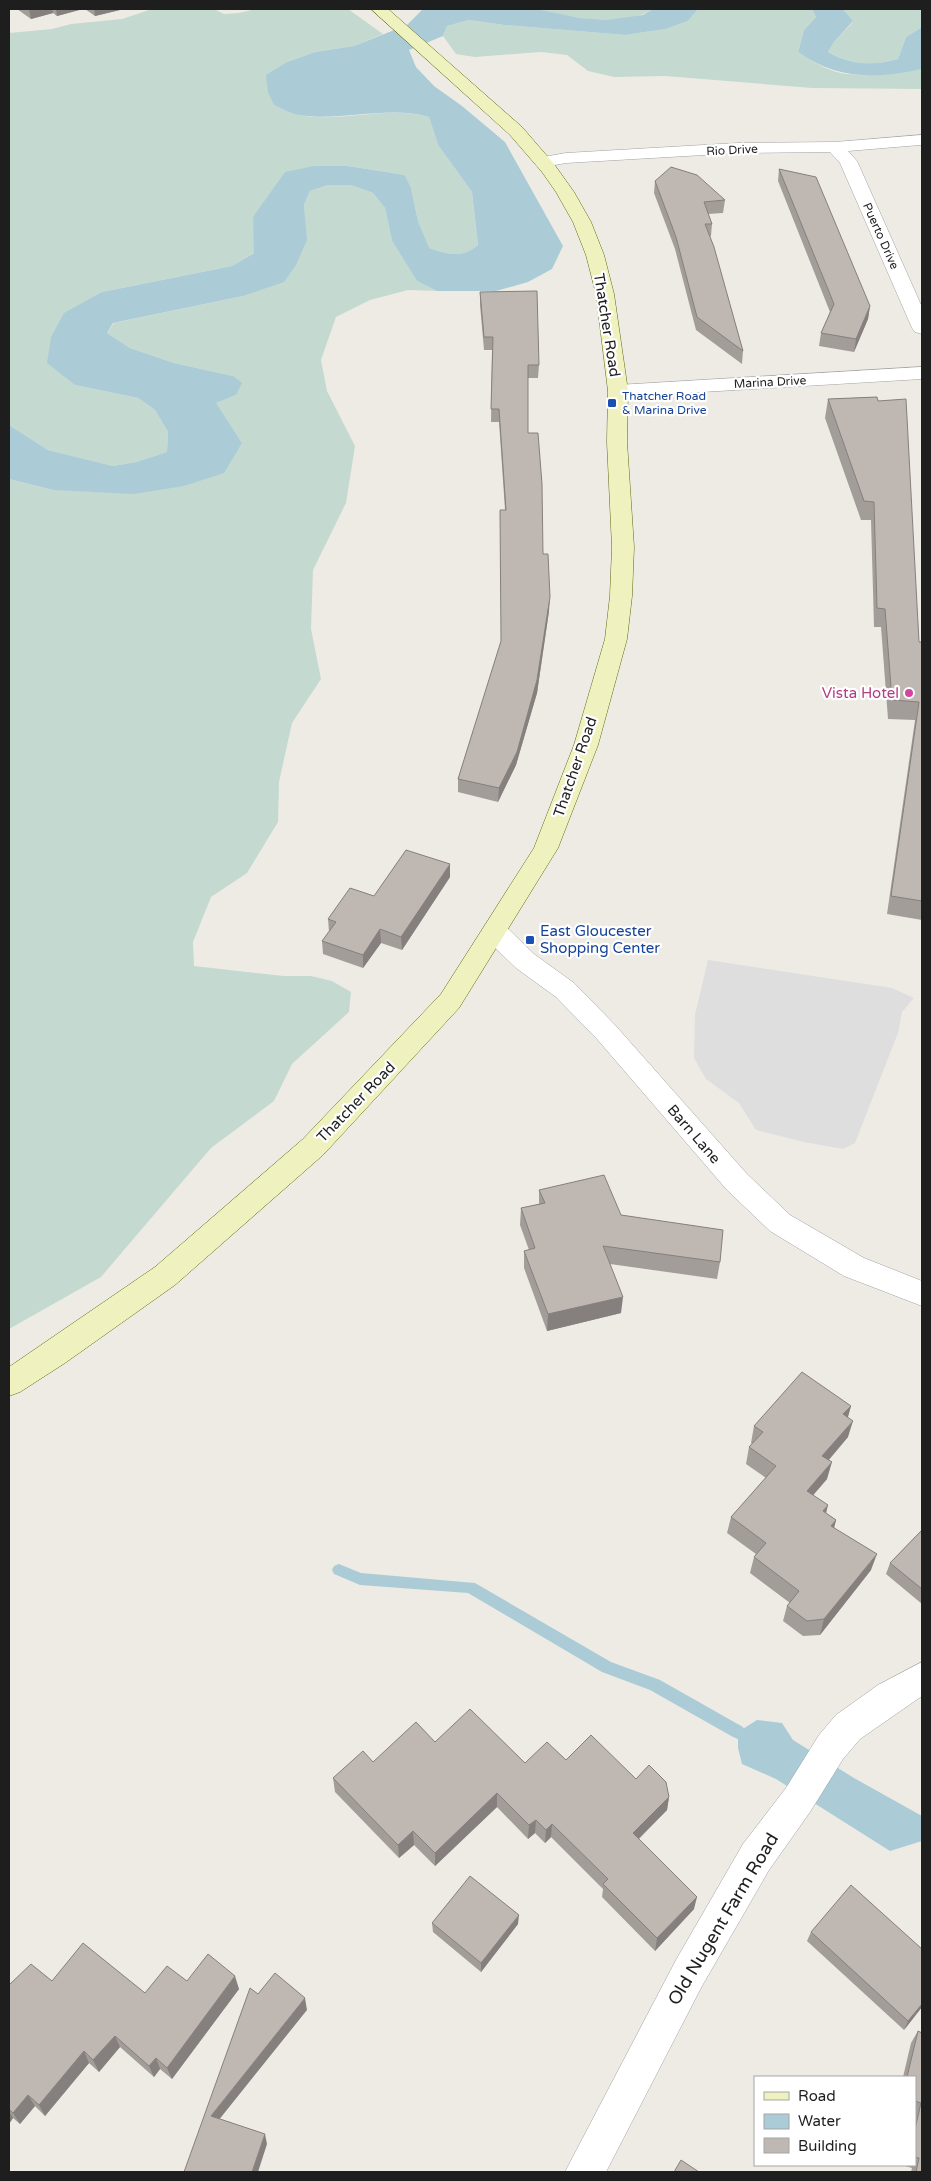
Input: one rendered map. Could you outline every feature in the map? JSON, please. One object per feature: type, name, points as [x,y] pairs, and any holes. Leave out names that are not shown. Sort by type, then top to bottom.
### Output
[{"type":"main road","name":"Thatcher Road","points":[[9,1383],[54,1354],[165,1276],[313,1147],[450,1001],[546,848],[586,745],[616,639],[621,596],[622,547],[618,391],[606,294],[595,255],[582,222],[566,192],[516,131],[379,9]]},
{"type":"street","name":"Rio Drive","points":[[543,162],[566,158],[738,148],[835,147],[920,140]]},
{"type":"street","name":"Puerto Drive","points":[[835,147],[848,161],[922,328]]},
{"type":"street","name":"Marina Drive","points":[[618,391],[922,373]]},
{"type":"street","name":"Barn Lane","points":[[495,932],[526,961],[565,990],[606,1032],[736,1182],[780,1223],[854,1267],[922,1294]]},
{"type":"street","name":"Old Nugent Farm Road","points":[[585,2172],[689,1973],[756,1857],[798,1800],[831,1747],[848,1727],[890,1696],[922,1678]]},
{"type":"green space","points":[[152,9],[214,9],[224,14],[256,9],[348,9],[383,34],[354,46],[315,52],[287,62],[274,105],[289,112],[315,117],[397,113],[429,117],[438,145],[472,192],[478,245],[460,254],[428,248],[418,221],[411,188],[405,175],[348,166],[314,166],[253,217],[255,252],[232,266],[102,292],[75,385],[138,398],[155,410],[168,432],[167,452],[136,462],[113,466],[48,450],[9,425],[9,33],[122,19]]},
{"type":"green space","points":[[536,9],[653,9],[627,19],[596,20]]},
{"type":"green space","points":[[698,9],[812,9],[816,17],[804,30],[798,52],[821,66],[842,73],[876,75],[922,69],[922,89],[812,88],[665,76],[614,77],[588,71],[567,55],[541,52],[475,57],[456,54],[443,36],[447,26],[469,20],[504,25],[625,35],[666,29],[688,21]]},
{"type":"green space","points":[[843,9],[922,9],[922,27],[906,37],[898,59],[880,63],[845,60],[828,52],[834,42],[853,22]]},
{"type":"green space","points":[[328,185],[351,185],[373,193],[385,208],[392,241],[417,281],[437,291],[408,290],[370,300],[336,317],[321,360],[327,391],[355,446],[346,503],[313,570],[311,629],[321,679],[292,723],[279,782],[278,822],[247,873],[211,897],[193,942],[194,966],[284,976],[311,976],[332,981],[351,992],[349,1012],[292,1064],[274,1101],[211,1148],[101,1277],[9,1329],[9,479],[53,490],[242,443],[215,403],[236,395],[233,376],[174,363],[130,348],[107,333],[114,323],[243,296],[305,221],[304,205],[310,191]]},
{"type":"shaded area","points":[[708,960],[892,988],[914,998],[902,1012],[898,1033],[855,1143],[843,1149],[756,1130],[739,1103],[706,1079],[694,1058],[695,1015]]},
{"type":"water","points":[[423,9],[536,9],[580,18],[607,20],[643,15],[653,9],[698,9],[688,21],[666,29],[625,35],[504,25],[469,20],[447,26],[443,36],[409,50],[416,67],[434,86],[462,106],[505,142],[563,246],[552,269],[528,282],[496,291],[437,291],[417,281],[392,241],[385,208],[373,193],[351,185],[328,185],[310,191],[304,205],[307,240],[296,265],[284,282],[243,296],[113,323],[107,333],[130,348],[174,363],[233,376],[242,383],[236,395],[216,403],[242,443],[224,473],[184,486],[134,494],[53,490],[9,479],[9,425],[48,450],[113,466],[136,462],[167,452],[168,432],[155,410],[138,398],[75,385],[47,363],[51,337],[64,313],[102,292],[232,266],[254,253],[253,217],[285,172],[314,166],[348,166],[405,175],[411,188],[418,221],[429,248],[460,254],[478,245],[472,192],[438,145],[429,117],[397,113],[332,117],[299,115],[274,105],[268,92],[266,75],[287,62],[315,52],[354,46],[407,25]]},
{"type":"water","points":[[812,9],[843,9],[853,21],[834,42],[828,52],[853,62],[880,63],[898,59],[906,37],[922,27],[922,69],[889,74],[858,75],[828,68],[813,61],[798,52],[804,30],[816,17]]},
{"type":"water","points":[[757,1720],[782,1723],[793,1740],[854,1778],[922,1816],[922,1841],[890,1851],[776,1779],[742,1764],[738,1748],[738,1732]]},
{"type":"building","points":[[671,167],[697,175],[725,200],[704,202],[712,224],[705,224],[714,247],[743,351],[697,317],[676,237],[655,181]]},
{"type":"building","points":[[779,169],[816,177],[870,306],[856,339],[821,333],[834,304]]},
{"type":"building","points":[[537,291],[539,365],[528,365],[528,433],[538,433],[542,484],[543,554],[548,554],[550,597],[537,680],[517,752],[499,788],[458,779],[501,641],[500,510],[506,510],[499,409],[491,409],[493,337],[484,337],[480,292]]},
{"type":"building","points":[[877,397],[878,401],[906,399],[919,642],[922,642],[922,901],[891,896],[919,702],[892,700],[885,609],[877,608],[874,502],[864,501],[828,399]]},
{"type":"building","points":[[406,850],[450,864],[401,937],[380,929],[363,955],[322,941],[336,922],[328,919],[350,888],[374,896]]},
{"type":"building","points":[[604,1175],[621,1215],[723,1230],[720,1262],[603,1246],[623,1297],[548,1314],[524,1251],[535,1248],[521,1208],[545,1203],[539,1190]]},
{"type":"building","points":[[802,1372],[851,1406],[843,1414],[853,1421],[822,1456],[832,1462],[807,1491],[828,1505],[823,1511],[836,1520],[831,1526],[877,1554],[824,1619],[807,1621],[787,1606],[799,1591],[754,1557],[766,1543],[731,1517],[776,1466],[749,1447],[763,1432],[754,1426]]},
{"type":"building","points":[[922,1530],[922,1589],[890,1563]]},
{"type":"building","points":[[470,1709],[525,1763],[547,1742],[566,1760],[591,1735],[636,1779],[649,1765],[666,1782],[669,1797],[633,1833],[697,1897],[657,1938],[603,1884],[608,1879],[552,1824],[546,1830],[536,1820],[529,1825],[497,1793],[435,1853],[413,1831],[398,1845],[333,1778],[363,1751],[373,1762],[416,1722],[435,1742]]},
{"type":"building","points":[[470,1876],[519,1915],[481,1963],[432,1923]]},
{"type":"building","points":[[851,1885],[922,1949],[922,2004],[908,2021],[811,1932]]},
{"type":"building","points":[[83,1943],[145,1993],[167,1966],[187,1981],[208,1954],[235,1976],[167,2068],[156,2058],[149,2066],[115,2036],[93,2060],[84,2051],[39,2105],[28,2095],[13,2113],[9,2109],[9,1985],[31,1964],[52,1981]]},
{"type":"building","points":[[275,1973],[305,1998],[211,2116],[265,2134],[252,2172],[184,2172],[250,1988],[258,1994]]},
{"type":"building","points":[[918,2031],[922,2033],[922,2172],[916,2172],[919,2158],[916,2157],[916,2125],[921,2103],[916,2101],[916,2076],[907,2076]]},
{"type":"building","points":[[681,2160],[699,2172],[674,2172]]},
{"type":"waterway","points":[[339,1570],[360,1579],[470,1587],[607,1667],[655,1685],[738,1732]]},
{"type":"place","name":"Thatcher Road & Marina Drive","points":[[612,403]]},
{"type":"place","name":"Vista Hotel","points":[[909,693]]},
{"type":"place","name":"East Gloucester Shopping Center","points":[[530,940]]}]
